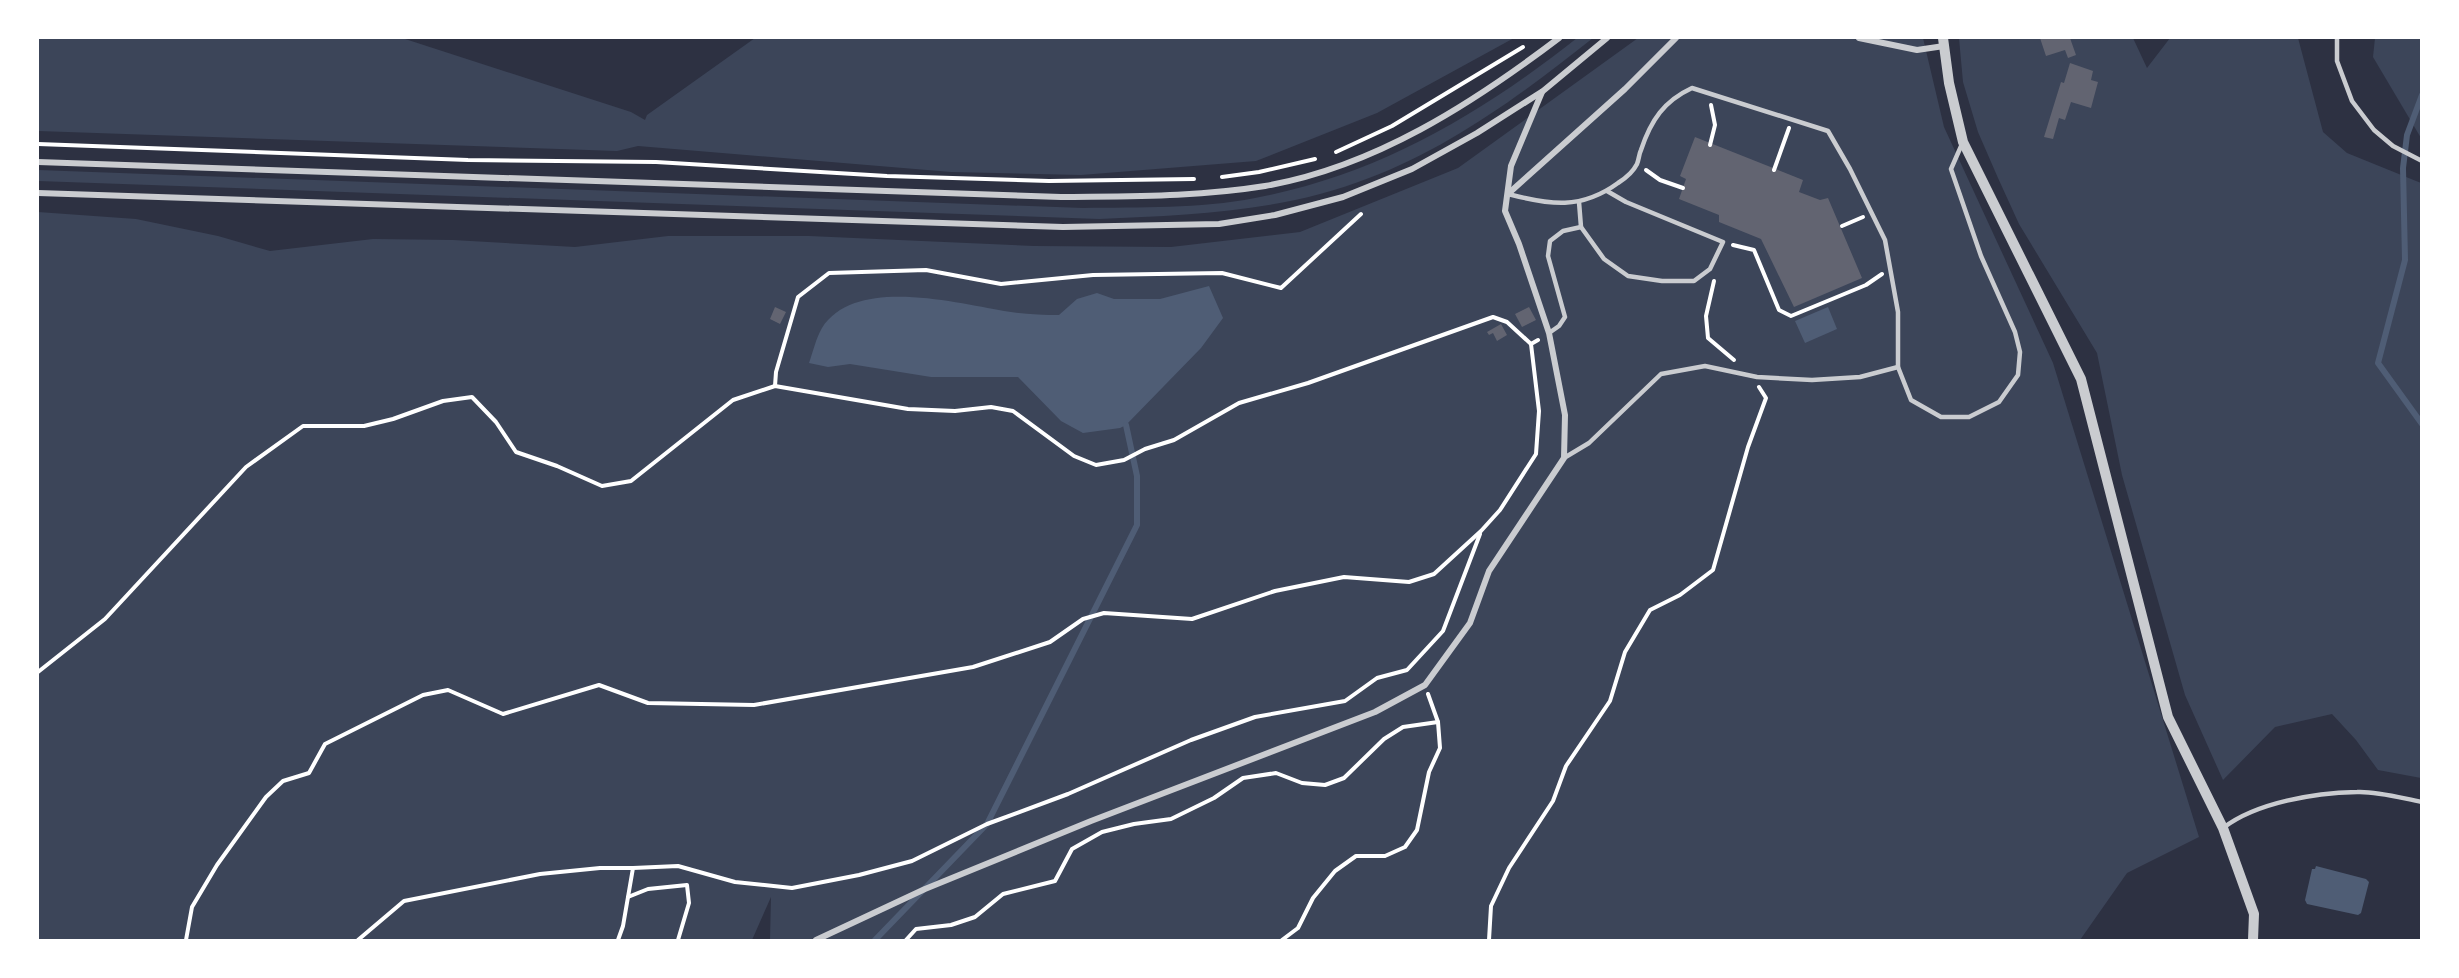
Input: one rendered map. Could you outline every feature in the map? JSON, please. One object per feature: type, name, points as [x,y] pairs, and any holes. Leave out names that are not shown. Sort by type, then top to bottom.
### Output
[{"type":"street","points":[[38,162],[1027,196],[1202,194],[1267,185],[1334,168],[1399,141],[1481,93],[1559,38]]},
{"type":"street","points":[[38,193],[1063,227],[1219,224],[1275,215],[1343,197],[1402,173],[1476,133],[1543,91],[1607,38]]},
{"type":"street","points":[[1508,194],[1625,89],[1676,38]]},
{"type":"street","points":[[1859,38],[1917,50],[1944,42],[1949,83],[1963,142],[2081,379],[2168,717],[2223,828],[2253,914],[2253,940]]},
{"type":"street","points":[[816,940],[903,898],[1080,825],[1375,712],[1425,685],[1470,623],[1489,571],[1564,458],[1565,415],[1549,333],[1519,244],[1505,211],[1511,166],[1543,91]]},
{"type":"lane","points":[[2337,38],[2337,61],[2352,101],[2374,130],[2393,146],[2421,161]]},
{"type":"lane","points":[[1508,194],[1543,203],[1579,202],[1607,191],[1630,175],[1659,114],[1673,97],[1692,88],[1828,132],[1850,169],[1885,240],[1898,312],[1898,367],[1911,400],[1941,417],[1969,417],[1999,402],[2018,375],[2020,352],[2015,332],[1981,256],[1951,169],[1963,142]]},
{"type":"lane","points":[[1579,202],[1581,227],[1604,259],[1628,276],[1694,281],[1710,269],[1724,242],[1626,202],[1607,191]]},
{"type":"lane","points":[[1549,333],[1559,326],[1565,317],[1548,256],[1550,241],[1563,231],[1581,227]]},
{"type":"lane","points":[[1564,458],[1589,443],[1661,374],[1705,366],[1752,376],[1812,381],[1860,378],[1898,367]]},
{"type":"lane","points":[[2223,828],[2232,821],[2282,801],[2358,792],[2421,802]]},
{"type":"path","points":[[1329,156],[1392,126],[1530,42]]},
{"type":"path","points":[[1710,145],[1715,125],[1711,112],[1711,94]]},
{"type":"path","points":[[1774,170],[1792,120]]},
{"type":"path","points":[[38,144],[468,160],[656,162],[887,176],[1049,181],[1206,179]]},
{"type":"path","points":[[1216,178],[1259,172],[1317,158]]},
{"type":"path","points":[[1637,164],[1659,180],[1683,188]]},
{"type":"path","points":[[1842,226],[1872,213]]},
{"type":"path","points":[[775,386],[776,372],[798,297],[829,273],[926,270],[1001,284],[1093,275],[1222,273],[1281,288],[1360,214]]},
{"type":"path","points":[[1724,242],[1754,250],[1779,310],[1791,316],[1866,285],[1890,269]]},
{"type":"path","points":[[1489,940],[1491,906],[1509,868],[1553,801],[1566,766],[1610,701],[1625,652],[1650,610],[1680,595],[1713,570],[1748,447],[1766,398],[1752,376],[1708,338],[1706,316],[1714,279],[1710,269]]},
{"type":"path","points":[[38,672],[105,619],[246,467],[303,426],[364,426],[393,419],[443,401],[472,397],[496,422],[516,452],[557,466],[602,486],[631,481],[733,400],[775,386],[908,409],[955,411],[991,407],[1013,411],[1074,456],[1096,465],[1124,460],[1174,440],[1239,402],[1308,383],[1492,317],[1507,322],[1531,344],[1539,411],[1536,454],[1500,510],[1481,531],[1434,574],[1409,582],[1344,578],[1275,591],[1192,619],[1104,613],[1083,619],[1050,642],[973,667],[754,705],[648,704],[599,686],[503,714],[448,690],[423,694],[325,744],[309,773],[283,781],[266,797],[217,865],[192,908],[186,940]]},
{"type":"path","points":[[1531,344],[1549,333]]},
{"type":"path","points":[[358,940],[404,901],[540,874],[600,868],[678,866],[735,882],[792,888],[859,875],[912,861],[987,824],[1068,794],[1191,740],[1255,717],[1345,701],[1377,678],[1407,670],[1443,631],[1481,531]]},
{"type":"path","points":[[1282,940],[1298,928],[1313,898],[1335,871],[1356,856],[1385,856],[1405,847],[1417,830],[1429,772],[1440,748],[1438,722],[1425,685]]},
{"type":"path","points":[[906,940],[916,929],[951,925],[975,917],[1004,894],[1055,881],[1072,849],[1102,832],[1134,824],[1171,819],[1215,798],[1243,778],[1276,773],[1302,783],[1325,785],[1344,778],[1384,739],[1402,727],[1438,722]]},
{"type":"path","points":[[618,940],[623,926],[633,868]]},
{"type":"path","points":[[627,897],[648,889],[687,885],[689,903],[678,940]]},
{"type":"shaded area","points":[[38,38],[402,38],[631,112],[645,120],[647,115],[755,38],[1514,38],[1377,113],[1256,161],[1081,175],[951,172],[638,146],[617,151],[38,131]]},
{"type":"shaded area","points":[[1577,38],[1593,38],[1514,98],[1429,151],[1369,178],[1336,189],[1270,205],[1236,210],[1099,219],[38,181],[38,170],[1083,208],[1213,204],[1234,202],[1300,188],[1386,157],[1465,116],[1541,66]]},
{"type":"shaded area","points":[[1638,38],[1923,38],[1944,127],[2053,363],[2199,837],[2127,873],[2080,940],[770,940],[771,897],[752,940],[38,940],[38,212],[136,219],[218,236],[270,251],[373,239],[453,240],[575,247],[668,236],[809,236],[1034,246],[1171,247],[1300,232],[1458,168]]},
{"type":"shaded area","points":[[1959,38],[2133,38],[2147,68],[2170,38],[2298,38],[2323,132],[2347,153],[2421,183],[2421,778],[2378,770],[2356,740],[2332,714],[2275,727],[2223,780],[2185,695],[2122,475],[2097,353],[2019,224],[1998,178],[1978,132],[1963,82]]},
{"type":"shaded area","points":[[2375,38],[2421,38],[2421,138],[2373,57]]},
{"type":"shaded area","points":[[1209,286],[1223,318],[1201,348],[1126,425],[1120,428],[1083,433],[1061,421],[1018,377],[931,377],[850,364],[828,367],[809,363],[822,328],[837,312],[857,302],[907,297],[934,299],[1011,312],[1059,315],[1077,299],[1097,293],[1114,299],[1160,299]]},
{"type":"shaded area","points":[[1828,307],[1837,329],[1805,343],[1795,321]]},
{"type":"shaded area","points":[[2316,866],[2366,879],[2369,882],[2361,913],[2358,915],[2307,904],[2305,900],[2312,869]]},
{"type":"building","points":[[2040,38],[2070,38],[2076,55],[2068,58],[2065,50],[2046,56]]},
{"type":"building","points":[[2070,63],[2093,71],[2091,80],[2098,82],[2091,108],[2071,102],[2065,120],[2059,118],[2053,139],[2044,137],[2061,82],[2064,83]]},
{"type":"building","points":[[1695,137],[1803,180],[1799,192],[1820,200],[1828,198],[1862,278],[1794,307],[1761,239],[1719,222],[1719,215],[1679,199],[1686,179],[1680,176]]},
{"type":"building","points":[[775,307],[786,312],[780,324],[770,319]]},
{"type":"building","points":[[1529,307],[1536,320],[1522,327],[1515,314]]},
{"type":"building","points":[[1501,324],[1507,335],[1497,341],[1493,333],[1489,335],[1487,332]]},
{"type":"waterway","points":[[2422,95],[2407,135],[2403,168],[2405,260],[2378,363],[2422,424]]},
{"type":"waterway","points":[[875,940],[987,824],[1137,525],[1137,476],[1126,425]]}]
